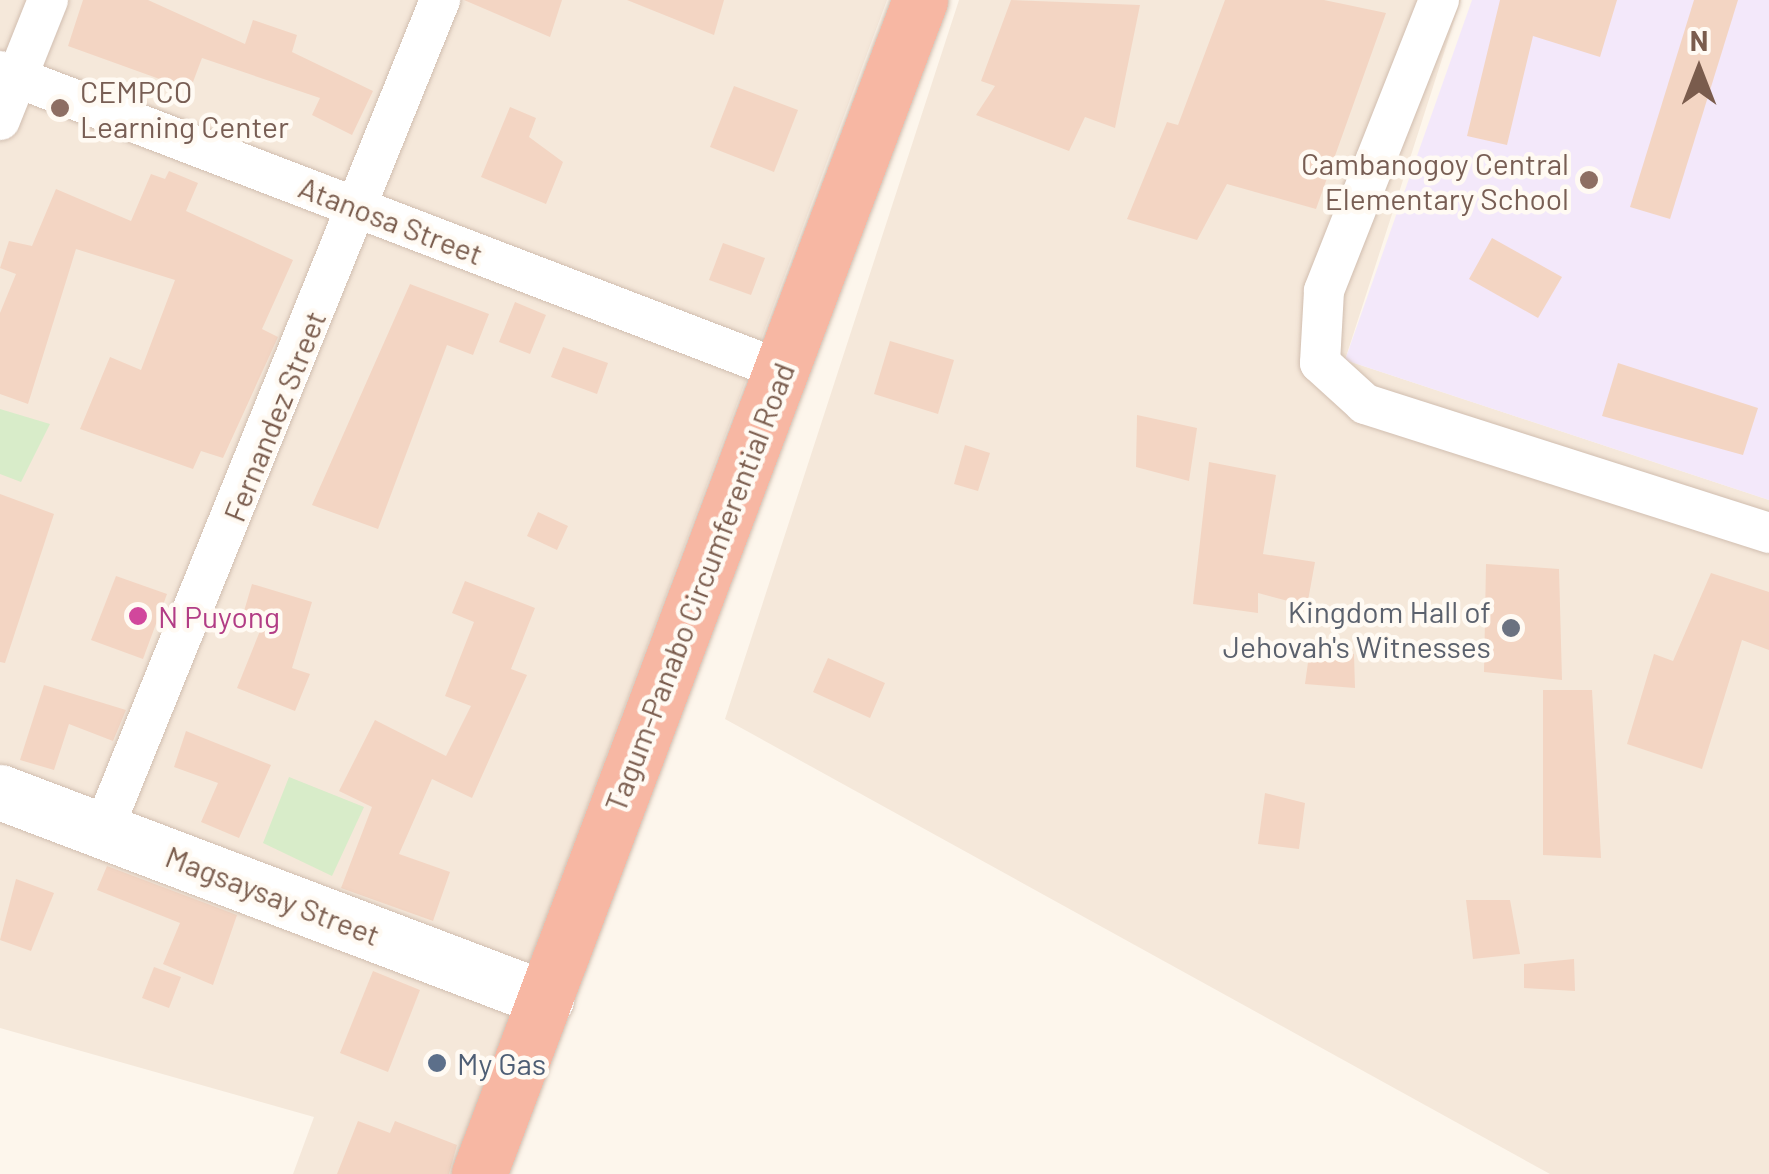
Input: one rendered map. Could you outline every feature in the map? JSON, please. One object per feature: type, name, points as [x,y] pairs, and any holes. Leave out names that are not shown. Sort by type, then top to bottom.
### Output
[{"type":"highway","name":"Tagum-Panabo Circumferential Road","points":[[478,1174],[920,0]]},
{"type":"street","points":[[0,120],[8,74],[48,0]]},
{"type":"street","name":"Fernandez Street","points":[[103,830],[360,208],[440,0]]},
{"type":"street","points":[[1440,0],[1324,291],[1320,364],[1365,404],[1769,534]]},
{"type":"street","name":"Atanosa Street","points":[[8,74],[781,370]]},
{"type":"street","name":"Magsaysay Street","points":[[0,792],[546,999]]},
{"type":"shaded area","points":[[0,0],[887,0],[451,1174],[293,1174],[314,1117],[0,1028]]},
{"type":"shaded area","points":[[959,0],[1461,0],[1345,360],[1769,500],[1769,1174],[1550,1174],[725,719]]},
{"type":"shaded area","name":"Cambanogoy Central Elementary School","points":[[1472,0],[1769,0],[1769,500],[1345,360]]},
{"type":"green space","points":[[0,409],[50,424],[21,482],[0,474]]},
{"type":"green space","points":[[289,777],[364,807],[332,876],[263,843]]},
{"type":"building","points":[[83,0],[148,0],[245,44],[253,20],[297,35],[292,52],[373,91],[352,135],[312,115],[320,98],[202,58],[190,90],[68,46]]},
{"type":"building","points":[[464,0],[562,0],[550,37]]},
{"type":"building","points":[[627,0],[724,0],[714,35]]},
{"type":"building","points":[[1011,0],[1140,5],[1115,128],[1085,117],[1069,151],[976,115],[995,86],[981,81]]},
{"type":"building","points":[[1225,0],[1324,0],[1386,13],[1316,209],[1227,184],[1197,240],[1127,219],[1167,122],[1178,125]]},
{"type":"building","points":[[1500,0],[1617,0],[1600,57],[1533,36],[1507,145],[1467,136]]},
{"type":"building","points":[[1694,0],[1738,0],[1670,219],[1630,207]]},
{"type":"building","points":[[734,86],[798,110],[774,172],[710,147]]},
{"type":"building","points":[[510,107],[536,118],[529,137],[563,162],[546,204],[481,177]]},
{"type":"building","points":[[169,171],[198,183],[186,211],[293,260],[262,329],[278,337],[223,458],[201,451],[193,469],[80,429],[110,357],[141,370],[175,280],[76,249],[28,404],[0,394],[0,313],[16,274],[0,268],[9,241],[32,246],[56,189],[131,221],[151,174],[165,179]]},
{"type":"building","points":[[1492,238],[1562,277],[1538,318],[1469,279]]},
{"type":"building","points":[[723,243],[765,258],[751,295],[709,280]]},
{"type":"building","points":[[410,284],[489,314],[473,355],[447,345],[378,529],[312,505]]},
{"type":"building","points":[[515,302],[546,315],[530,354],[499,342]]},
{"type":"building","points":[[890,341],[954,360],[938,414],[874,394]]},
{"type":"building","points":[[563,347],[608,363],[597,394],[551,377]]},
{"type":"building","points":[[1618,363],[1758,408],[1743,455],[1602,416]]},
{"type":"building","points":[[1137,415],[1197,428],[1189,481],[1136,467]]},
{"type":"building","points":[[965,445],[990,453],[978,491],[954,484]]},
{"type":"building","points":[[1209,462],[1276,475],[1263,554],[1315,562],[1307,606],[1258,593],[1258,613],[1193,604]]},
{"type":"building","points":[[0,494],[54,514],[5,663],[0,662]]},
{"type":"building","points":[[538,512],[568,526],[557,550],[527,536]]},
{"type":"building","points":[[1486,564],[1559,569],[1562,680],[1484,672]]},
{"type":"building","points":[[1711,573],[1769,592],[1769,650],[1742,640],[1702,769],[1627,744],[1654,654],[1673,661]]},
{"type":"building","points":[[116,576],[167,594],[143,659],[91,640]]},
{"type":"building","points":[[465,581],[535,608],[511,669],[527,675],[472,798],[432,779],[399,854],[450,872],[433,921],[341,888],[372,807],[339,791],[375,720],[446,756],[471,706],[445,696],[474,622],[452,613]]},
{"type":"building","points":[[252,584],[312,602],[292,668],[310,674],[295,711],[237,688],[260,631],[240,625]]},
{"type":"building","points":[[1310,648],[1354,654],[1355,688],[1305,684]]},
{"type":"building","points":[[828,658],[885,683],[870,718],[813,692]]},
{"type":"building","points":[[44,685],[126,710],[113,741],[69,724],[54,770],[20,760]]},
{"type":"building","points":[[1543,690],[1592,690],[1601,858],[1543,855]]},
{"type":"building","points":[[186,731],[271,765],[239,838],[201,822],[218,783],[174,767]]},
{"type":"building","points":[[1265,793],[1305,803],[1299,849],[1258,844]]},
{"type":"building","points":[[107,866],[237,915],[213,985],[163,964],[180,923],[97,890]]},
{"type":"building","points":[[16,879],[54,893],[31,951],[0,940]]},
{"type":"building","points":[[1466,900],[1510,900],[1520,954],[1473,959]]},
{"type":"building","points":[[1574,959],[1575,991],[1524,988],[1524,964]]},
{"type":"building","points":[[154,967],[181,977],[169,1008],[142,998]]},
{"type":"building","points":[[373,971],[420,990],[388,1072],[340,1053]]},
{"type":"building","points":[[358,1121],[390,1133],[395,1121],[457,1145],[449,1174],[337,1174]]},
{"type":"place","name":"CEMPCO Learning Center","points":[[60,108]]},
{"type":"place","name":"Cambanogoy Central Elementary School","points":[[1589,180]]},
{"type":"place","name":"N Puyong","points":[[138,616]]},
{"type":"place","name":"Kingdom Hall of Jehovah's Witnesses","points":[[1511,628]]},
{"type":"place","name":"My Gas","points":[[437,1063]]}]
